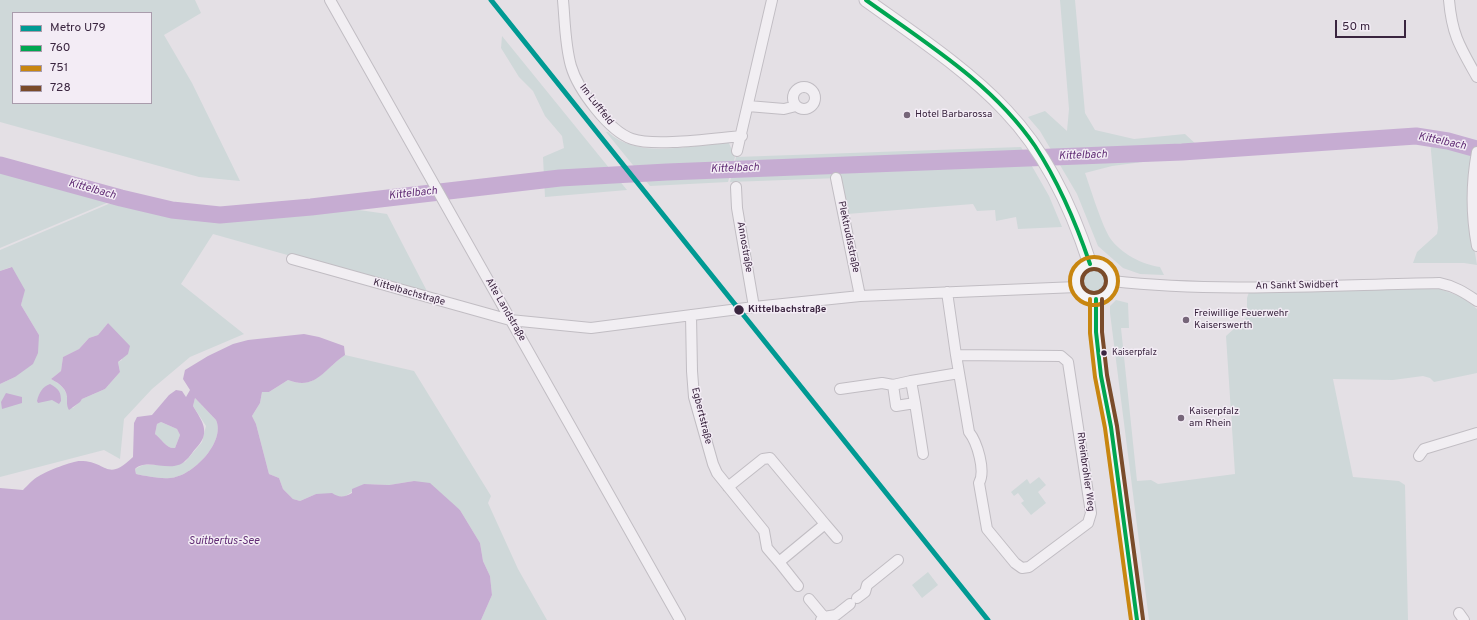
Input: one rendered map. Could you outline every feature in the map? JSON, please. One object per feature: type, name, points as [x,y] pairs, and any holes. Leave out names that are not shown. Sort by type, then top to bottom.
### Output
[{"type":"main road","points":[[866,0],[979,85],[1007,111],[1034,145],[1054,176],[1090,264]]},
{"type":"main road","points":[[1090,264],[1103,265],[1108,270],[1112,281],[1108,293],[1096,299],[1085,297],[1077,287],[1076,279],[1079,272],[1090,264]]},
{"type":"main road","points":[[1096,299],[1096,332],[1101,376],[1111,427],[1137,620]]},
{"type":"street","name":"Alte Landstraße","points":[[330,0],[430,180],[680,620]]},
{"type":"street","name":"Im Luftfeld","points":[[563,0],[571,66],[575,76],[603,116],[616,130],[633,140],[653,142],[742,136]]},
{"type":"street","points":[[737,151],[742,136],[772,0]]},
{"type":"street","points":[[1449,0],[1451,24],[1456,38],[1477,77]]},
{"type":"street","points":[[748,106],[784,109],[796,106]]},
{"type":"street","points":[[1476,156],[1472,202],[1477,246]]},
{"type":"street","name":"Plektrudisstraße","points":[[836,178],[860,296]]},
{"type":"street","name":"Annostraße","points":[[736,186],[738,208],[754,307]]},
{"type":"street","name":"Kittelbachstraße","points":[[292,259],[510,320],[591,328],[754,307],[860,296],[1077,287]]},
{"type":"street","name":"An Sankt Swidbert","points":[[1112,281],[1152,285],[1201,286],[1438,283],[1453,286],[1477,301]]},
{"type":"street","name":"Rheinbrohler Weg","points":[[947,292],[956,355],[969,432],[976,441],[983,477],[979,483],[987,529],[1015,563],[1022,568],[1030,567],[1082,528],[1091,519],[1070,366],[1062,356],[956,355]]},
{"type":"street","name":"Egbertstraße","points":[[692,315],[692,371],[694,397],[713,464],[717,473],[728,488],[764,531],[767,548],[798,586]]},
{"type":"street","points":[[840,389],[882,384],[893,385],[959,373]]},
{"type":"street","points":[[911,382],[923,454]]},
{"type":"street","points":[[893,385],[896,406],[915,403]]},
{"type":"street","points":[[1420,456],[1424,449],[1477,433]]},
{"type":"street","points":[[728,488],[763,459],[770,458],[837,538]]},
{"type":"street","points":[[779,562],[825,524]]},
{"type":"street","points":[[810,599],[822,618],[836,615],[865,592],[867,585],[898,560]]},
{"type":"shaded area","points":[[0,0],[195,0],[201,13],[164,35],[192,83],[240,181],[199,177],[0,122]]},
{"type":"shaded area","points":[[1060,0],[1075,0],[1085,113],[1095,130],[1134,139],[1185,134],[1198,146],[1173,158],[1112,166],[1085,173],[1110,238],[1120,249],[1132,257],[1146,264],[1160,267],[1164,275],[1140,274],[1123,268],[1098,246],[1077,194],[1040,131],[1028,117],[1045,111],[1067,131],[1069,109]]},
{"type":"shaded area","points":[[502,36],[627,190],[545,197],[543,157],[564,148],[562,136],[545,116],[533,91],[519,77],[501,48]]},
{"type":"shaded area","points":[[606,132],[631,145],[656,149],[709,145],[711,142],[728,141],[735,157],[728,182],[650,186]]},
{"type":"shaded area","points":[[1430,140],[1472,151],[1471,229],[1477,265],[1464,263],[1413,263],[1417,252],[1437,234],[1438,228]]},
{"type":"shaded area","points":[[1021,147],[1049,196],[1062,227],[1018,229],[1016,217],[996,221],[995,210],[977,211],[973,204],[847,214],[839,178],[730,182],[736,157]]},
{"type":"shaded area","points":[[0,168],[116,199],[0,248]]},
{"type":"shaded area","points":[[118,200],[168,212],[218,218],[348,206],[352,209],[387,214],[429,295],[213,234],[181,284],[244,334],[190,357],[152,389],[124,419],[120,459],[104,450],[0,477],[0,384],[15,377],[39,335],[21,305],[23,297],[11,267],[0,271],[0,250]],"holes":[[[108,323],[122,360],[118,362],[120,372],[105,389],[82,399],[73,408],[67,405],[67,396],[64,389],[51,379],[61,371],[63,357],[79,349],[89,338],[98,335]]]},
{"type":"shaded area","points":[[1095,269],[1104,272],[1107,281],[1104,290],[1095,293],[1086,290],[1083,281],[1086,272]]},
{"type":"shaded area","points":[[1437,288],[1462,297],[1477,309],[1477,373],[1434,382],[1430,378],[1423,376],[1393,380],[1333,379],[1353,477],[1399,481],[1405,485],[1408,620],[1149,620],[1110,306],[1116,300],[1128,303],[1129,328],[1121,328],[1137,481],[1151,480],[1158,484],[1235,474],[1226,336],[1247,317],[1247,298],[1249,292]]},
{"type":"shaded area","points":[[345,355],[414,371],[491,496],[488,503],[518,569],[547,620],[481,620],[492,595],[490,576],[483,561],[480,543],[460,510],[414,481],[389,485],[364,484],[344,497],[316,494],[300,501],[293,499],[283,489],[279,478],[269,474],[256,424],[252,416],[260,403],[262,392],[269,392],[288,380],[297,383],[312,381]]},
{"type":"shaded area","points":[[195,398],[216,420],[218,429],[212,448],[197,465],[188,472],[179,476],[162,478],[136,474],[135,469],[143,465],[174,465],[185,462],[202,442],[206,426],[193,406]]},
{"type":"shaded area","points":[[161,422],[177,429],[180,435],[175,448],[169,447],[155,434],[157,424]]},
{"type":"shaded area","points":[[1039,477],[1046,485],[1038,492],[1046,503],[1031,515],[1021,503],[1024,501],[1018,493],[1014,496],[1011,492],[1027,479],[1030,484]]},
{"type":"shaded area","points":[[928,572],[938,585],[922,598],[912,585]]},
{"type":"water","points":[[12,267],[25,290],[21,305],[39,335],[38,353],[33,364],[15,377],[0,384],[0,271]]},
{"type":"water","points":[[108,323],[130,346],[128,354],[118,362],[120,372],[105,389],[82,399],[69,410],[65,390],[51,379],[61,371],[63,357],[79,349],[89,338],[98,335]]},
{"type":"water","name":"Suitbertus-See","points":[[304,334],[319,337],[344,346],[345,355],[313,381],[298,383],[288,380],[269,392],[262,392],[260,403],[252,416],[256,424],[269,474],[279,478],[283,489],[293,499],[300,501],[316,494],[332,493],[337,496],[344,496],[352,493],[352,489],[364,484],[389,485],[414,481],[430,483],[460,510],[480,543],[483,561],[490,576],[492,595],[481,620],[0,620],[0,488],[23,490],[43,474],[76,461],[89,462],[112,470],[124,465],[133,457],[134,423],[137,417],[152,415],[169,395],[176,390],[182,391],[186,397],[190,390],[183,379],[185,370],[208,356],[233,344],[248,340]],"holes":[[[195,398],[216,420],[218,429],[212,448],[197,465],[188,472],[179,476],[162,478],[136,474],[135,469],[140,466],[180,465],[201,442],[204,436],[204,426],[193,406]],[[161,422],[177,429],[180,435],[175,448],[169,447],[155,434],[157,424]]]},
{"type":"water","points":[[50,384],[59,391],[61,401],[59,404],[52,400],[38,403],[37,401],[41,391]]},
{"type":"water","points":[[6,393],[22,397],[22,403],[2,409],[1,402]]},
{"type":"waterway","name":"Kittelbach","points":[[0,165],[121,198],[172,210],[220,215],[311,207],[560,178],[667,172],[1182,152],[1416,136],[1448,141],[1477,149]]},
{"type":"metro line","name":"U79","points":[[491,0],[988,620]]},
{"type":"transit line","name":"760","points":[[866,0],[957,66],[999,103],[1018,124],[1035,146],[1052,174],[1073,218],[1090,264]]},
{"type":"transit line","name":"751","points":[[1094,257],[1103,259],[1111,264],[1116,272],[1118,281],[1116,290],[1111,298],[1103,303],[1094,305],[1085,303],[1077,298],[1072,290],[1070,281],[1072,272],[1077,264],[1085,259],[1094,257]]},
{"type":"transit line","name":"728","points":[[1094,269],[1099,270],[1105,276],[1106,281],[1105,286],[1099,292],[1094,293],[1089,292],[1083,286],[1082,281],[1083,276],[1089,270],[1094,269]]},
{"type":"transit line","name":"751","points":[[1090,299],[1090,333],[1095,377],[1105,428],[1131,620]]},
{"type":"transit line","name":"760","points":[[1096,299],[1096,332],[1101,376],[1111,427],[1137,620]]},
{"type":"transit line","name":"728","points":[[1102,299],[1102,332],[1107,375],[1117,426],[1143,619]]},
{"type":"place","name":"Hotel Barbarossa","points":[[907,115]]},
{"type":"place","name":"Kittelbachstraße","points":[[739,310]]},
{"type":"place","name":"Freiwillige Feuerwehr Kaiserswerth","points":[[1186,320]]},
{"type":"place","name":"Kaiserpfalz","points":[[1104,353]]},
{"type":"place","name":"Kaiserpfalz am Rhein","points":[[1181,418]]}]
